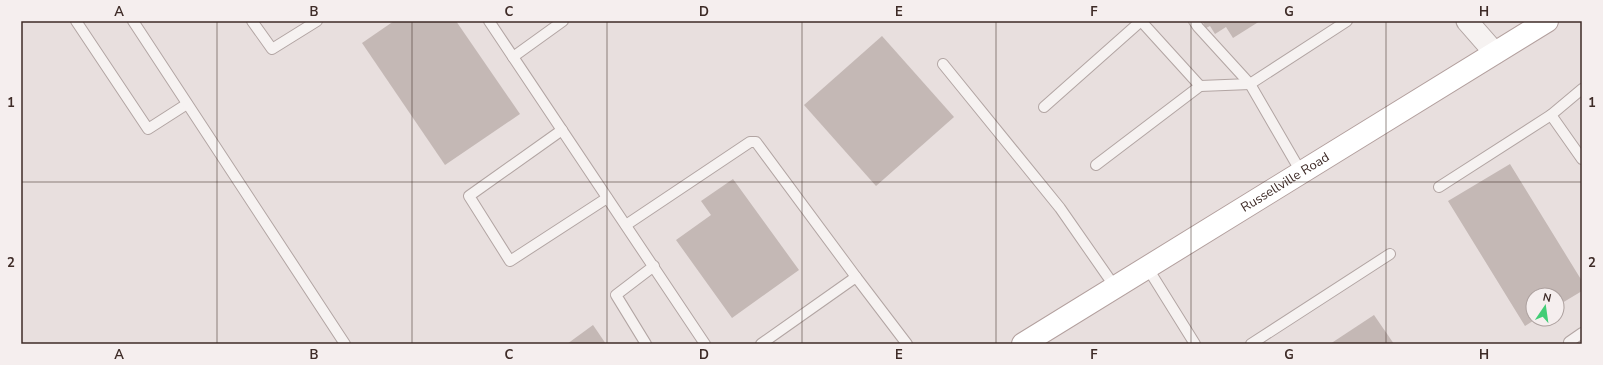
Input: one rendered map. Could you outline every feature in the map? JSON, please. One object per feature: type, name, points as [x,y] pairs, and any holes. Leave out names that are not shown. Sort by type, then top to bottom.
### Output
[{"type":"main road","name":"Russellville Road","points":[[1023,344],[1547,21]]},
{"type":"street","points":[[1467,21],[1495,53]]},
{"type":"lane","points":[[76,21],[148,129],[188,104]]},
{"type":"lane","points":[[133,21],[345,344]]},
{"type":"lane","points":[[252,21],[272,49],[317,21]]},
{"type":"lane","points":[[489,21],[705,344]]},
{"type":"lane","points":[[514,58],[564,21]]},
{"type":"lane","points":[[1044,107],[1141,21],[1200,86]]},
{"type":"lane","points":[[1194,21],[1250,84],[1301,172]]},
{"type":"lane","points":[[1096,165],[1200,86],[1250,84],[1347,21]]},
{"type":"lane","points":[[943,64],[1060,208],[1115,287]]},
{"type":"lane","points":[[1439,187],[1551,115],[1582,89]]},
{"type":"lane","points":[[1551,115],[1582,159]]},
{"type":"lane","points":[[562,130],[469,196],[510,261],[608,198]]},
{"type":"lane","points":[[626,225],[750,142],[756,142],[856,277],[908,344]]},
{"type":"lane","points":[[1252,344],[1390,254]]},
{"type":"lane","points":[[646,344],[616,295],[654,266]]},
{"type":"lane","points":[[1147,267],[1195,344]]},
{"type":"lane","points":[[761,344],[856,277]]},
{"type":"lane","points":[[1569,342],[1582,333]]},
{"type":"building","points":[[394,21],[456,21],[520,114],[445,165],[362,43]]},
{"type":"building","points":[[1202,21],[1260,21],[1233,38],[1226,27],[1215,34],[1210,26],[1206,28]]},
{"type":"building","points":[[882,36],[954,117],[876,186],[804,105]]},
{"type":"building","points":[[1510,164],[1582,281],[1582,291],[1565,301],[1565,287],[1525,287],[1525,326],[1448,201]]},
{"type":"building","points":[[733,179],[799,270],[732,318],[676,240],[711,215],[701,201]]},
{"type":"building","points":[[1374,315],[1394,344],[1330,344]]},
{"type":"building","points":[[593,325],[606,344],[567,344]]}]
